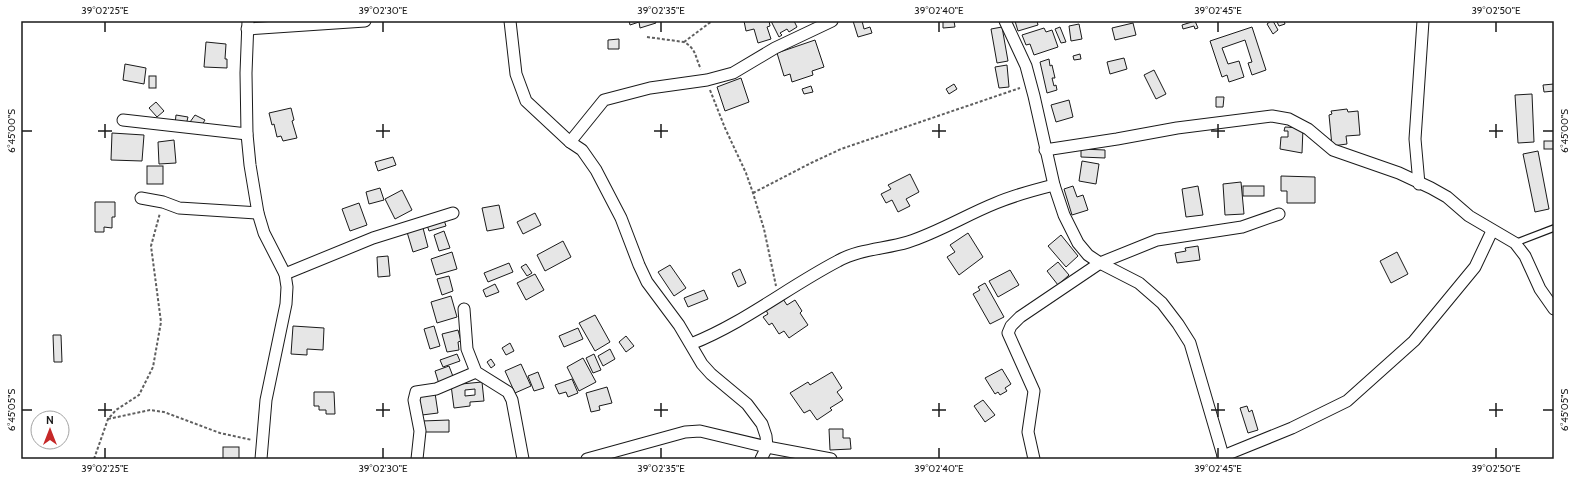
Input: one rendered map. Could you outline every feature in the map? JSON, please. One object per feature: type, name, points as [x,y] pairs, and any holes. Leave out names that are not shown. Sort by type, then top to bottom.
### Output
[{"type":"street","points":[[261,459],[266,400],[286,304],[287,287],[285,274],[264,233],[258,213],[247,134],[246,74],[248,25],[365,21]]},
{"type":"street","points":[[510,21],[516,74],[526,101],[570,142],[582,150],[596,170],[621,218],[647,282],[670,311],[702,364],[711,374],[747,404],[762,424],[766,436],[767,447],[761,459]]},
{"type":"street","points":[[570,142],[604,100],[650,88],[707,80],[733,74],[776,48],[832,21]]},
{"type":"street","points":[[1006,21],[1020,51],[1031,84],[1045,150],[1064,215],[1078,243],[1088,255],[1100,263],[1139,283],[1162,303],[1190,342],[1224,457],[1292,428],[1347,401],[1414,341],[1475,267],[1492,231]]},
{"type":"street","points":[[1419,184],[1415,139],[1422,21]]},
{"type":"street","points":[[1045,150],[1117,139],[1157,130],[1272,116],[1284,117],[1308,129],[1333,150],[1398,173],[1419,184],[1431,188],[1447,197],[1469,216],[1514,243],[1525,256],[1540,289],[1554,309]]},
{"type":"street","points":[[123,120],[247,134]]},
{"type":"street","points":[[691,344],[714,335],[778,297],[808,277],[840,260],[863,252],[907,242],[927,235],[995,203],[1022,193],[1054,185]]},
{"type":"street","points":[[141,198],[163,202],[179,208],[258,213]]},
{"type":"street","points":[[285,274],[373,238],[453,213]]},
{"type":"street","points":[[1034,459],[1028,432],[1034,391],[1008,334],[1011,326],[1020,317],[1100,263],[1157,240],[1242,227],[1279,214]]},
{"type":"street","points":[[464,309],[467,349],[476,372],[508,392],[512,400],[523,459]]},
{"type":"street","points":[[417,459],[420,431],[414,400],[416,392],[436,389],[476,372]]},
{"type":"street","points":[[588,459],[686,432],[700,431],[767,447],[831,459]]},
{"type":"lane","points":[[1514,243],[1554,228]]},
{"type":"path","points":[[684,42],[712,21]]},
{"type":"path","points":[[647,37],[684,42],[692,47],[707,80],[725,128],[746,173],[753,193],[764,229],[778,297]]},
{"type":"path","points":[[753,193],[841,149],[1031,84]]},
{"type":"path","points":[[94,459],[108,419],[116,410],[139,395],[153,367],[161,322],[151,246],[163,202]]},
{"type":"path","points":[[108,419],[150,410],[164,412],[220,432],[263,443]]},
{"type":"building","points":[[629,21],[655,21],[656,23],[640,28],[639,22],[630,25]]},
{"type":"building","points":[[744,21],[769,21],[770,26],[767,27],[771,39],[758,43],[754,29],[746,31]]},
{"type":"building","points":[[771,21],[794,21],[797,27],[789,32],[787,29],[780,33],[782,35],[779,37]]},
{"type":"building","points":[[853,21],[862,21],[864,29],[870,27],[872,33],[858,37]]},
{"type":"building","points":[[943,21],[954,21],[955,27],[943,28]]},
{"type":"building","points":[[1015,21],[1037,21],[1038,25],[1018,31]]},
{"type":"building","points":[[1195,21],[1198,28],[1195,29],[1194,26],[1183,29],[1182,25]]},
{"type":"building","points":[[1273,21],[1278,30],[1273,34],[1267,24]]},
{"type":"building","points":[[1284,21],[1285,24],[1279,26],[1277,22]]},
{"type":"building","points":[[1133,23],[1136,35],[1115,40],[1112,28]]},
{"type":"building","points":[[1079,24],[1082,39],[1071,41],[1069,26]]},
{"type":"building","points":[[1002,27],[1008,61],[997,63],[991,29]]},
{"type":"building","points":[[1060,27],[1066,42],[1061,43],[1055,29]]},
{"type":"building","points":[[1252,27],[1266,70],[1252,75],[1248,63],[1252,62],[1245,40],[1222,48],[1228,64],[1239,61],[1244,77],[1229,82],[1227,75],[1222,77],[1210,41]]},
{"type":"building","points":[[1044,28],[1046,32],[1052,30],[1058,47],[1034,55],[1030,44],[1026,45],[1022,35]]},
{"type":"building","points":[[619,39],[619,49],[608,49],[608,40]]},
{"type":"building","points":[[815,40],[824,67],[812,71],[813,75],[792,82],[790,74],[784,76],[777,53]]},
{"type":"building","points":[[206,42],[226,44],[225,59],[227,59],[227,68],[204,67]]},
{"type":"building","points":[[1080,54],[1081,59],[1074,60],[1073,56]]},
{"type":"building","points":[[1124,58],[1127,69],[1110,74],[1107,62]]},
{"type":"building","points":[[1049,59],[1055,78],[1052,78],[1054,86],[1056,85],[1057,90],[1047,93],[1040,62]]},
{"type":"building","points":[[125,64],[146,68],[144,84],[123,80]]},
{"type":"building","points":[[1007,65],[1009,87],[999,88],[995,67]]},
{"type":"building","points":[[1154,70],[1166,94],[1156,99],[1144,75]]},
{"type":"building","points":[[149,76],[156,76],[156,88],[149,88]]},
{"type":"building","points":[[741,78],[749,102],[725,111],[717,87]]},
{"type":"building","points":[[954,84],[957,89],[949,94],[946,89]]},
{"type":"building","points":[[1554,84],[1554,91],[1544,92],[1543,85]]},
{"type":"building","points":[[811,86],[813,92],[804,94],[802,89]]},
{"type":"building","points":[[1532,94],[1534,142],[1518,143],[1515,95]]},
{"type":"building","points":[[1216,97],[1224,97],[1223,107],[1216,107]]},
{"type":"building","points":[[1069,100],[1073,117],[1056,122],[1051,105]]},
{"type":"building","points":[[156,102],[164,111],[157,117],[149,108]]},
{"type":"building","points":[[291,108],[294,120],[292,121],[297,138],[283,141],[281,136],[277,137],[274,124],[272,125],[269,113]]},
{"type":"building","points":[[1347,109],[1348,112],[1358,111],[1360,135],[1346,136],[1347,144],[1332,146],[1329,115],[1332,114],[1331,111]]},
{"type":"building","points":[[176,115],[188,117],[186,125],[175,124]]},
{"type":"building","points":[[195,115],[205,120],[200,128],[190,122]]},
{"type":"building","points":[[1285,127],[1303,128],[1302,153],[1280,149],[1281,137],[1288,137],[1288,131],[1284,131]]},
{"type":"building","points":[[112,133],[144,135],[142,161],[111,160]]},
{"type":"building","points":[[174,140],[176,163],[159,164],[158,142]]},
{"type":"building","points":[[1544,141],[1554,141],[1554,149],[1544,149]]},
{"type":"building","points":[[1081,149],[1105,150],[1105,158],[1081,157]]},
{"type":"building","points":[[1538,151],[1549,209],[1535,212],[1523,154]]},
{"type":"building","points":[[393,157],[396,165],[378,171],[375,162]]},
{"type":"building","points":[[1082,161],[1099,164],[1096,184],[1079,181]]},
{"type":"building","points":[[147,166],[163,166],[163,184],[147,184]]},
{"type":"building","points":[[910,174],[919,192],[906,199],[910,206],[898,212],[892,200],[886,203],[881,194],[891,189],[888,185]]},
{"type":"building","points":[[1281,176],[1315,177],[1315,203],[1287,203],[1287,191],[1281,191]]},
{"type":"building","points":[[1241,182],[1244,214],[1225,215],[1223,184]]},
{"type":"building","points":[[1073,186],[1077,197],[1083,195],[1088,210],[1072,215],[1064,189]]},
{"type":"building","points":[[1198,186],[1203,215],[1186,217],[1182,189]]},
{"type":"building","points":[[1243,186],[1264,186],[1264,196],[1243,196]]},
{"type":"building","points":[[380,188],[384,200],[369,204],[366,192]]},
{"type":"building","points":[[402,190],[412,210],[395,219],[385,199]]},
{"type":"building","points":[[95,202],[115,202],[115,217],[112,217],[112,228],[104,227],[104,232],[95,232]]},
{"type":"building","points":[[359,203],[367,225],[350,231],[342,209]]},
{"type":"building","points":[[499,205],[504,228],[487,231],[482,208]]},
{"type":"building","points":[[535,213],[541,225],[523,234],[517,222]]},
{"type":"building","points":[[444,220],[446,226],[429,231],[427,225]]},
{"type":"building","points":[[423,228],[428,247],[413,252],[407,232]]},
{"type":"building","points":[[444,231],[450,248],[439,251],[434,235]]},
{"type":"building","points":[[968,233],[983,257],[959,275],[947,257],[955,252],[950,245]]},
{"type":"building","points":[[1061,235],[1078,256],[1066,267],[1048,246]]},
{"type":"building","points":[[563,241],[571,257],[545,271],[537,255]]},
{"type":"building","points":[[1198,246],[1200,260],[1177,263],[1175,253],[1186,251],[1185,248]]},
{"type":"building","points":[[452,252],[457,269],[436,275],[431,259]]},
{"type":"building","points":[[1397,252],[1408,274],[1391,283],[1380,261]]},
{"type":"building","points":[[388,256],[390,276],[378,277],[377,257]]},
{"type":"building","points":[[1058,262],[1069,275],[1058,285],[1047,271]]},
{"type":"building","points":[[509,263],[513,272],[488,282],[484,273]]},
{"type":"building","points":[[526,264],[532,273],[527,276],[521,267]]},
{"type":"building","points":[[670,265],[686,288],[674,296],[658,272]]},
{"type":"building","points":[[740,269],[746,283],[738,287],[732,273]]},
{"type":"building","points":[[1010,270],[1019,285],[998,297],[989,281]]},
{"type":"building","points":[[535,274],[544,290],[526,300],[517,283]]},
{"type":"building","points":[[449,276],[453,291],[442,295],[437,279]]},
{"type":"building","points":[[985,283],[1004,317],[990,324],[973,294],[980,290],[978,287]]},
{"type":"building","points":[[495,284],[499,292],[486,297],[483,290]]},
{"type":"building","points":[[704,290],[708,299],[688,307],[684,298]]},
{"type":"building","points":[[451,296],[457,317],[437,323],[431,302]]},
{"type":"building","points":[[783,299],[787,305],[795,300],[802,311],[800,313],[808,325],[789,338],[784,331],[779,334],[772,323],[769,325],[763,317],[768,314],[766,310]]},
{"type":"building","points":[[595,315],[610,342],[595,351],[579,323]]},
{"type":"building","points":[[293,326],[324,328],[323,350],[307,349],[307,355],[291,354]]},
{"type":"building","points":[[434,326],[440,346],[430,349],[424,329]]},
{"type":"building","points":[[578,328],[583,339],[564,347],[559,336]]},
{"type":"building","points":[[458,330],[461,341],[458,342],[459,350],[447,352],[442,334]]},
{"type":"building","points":[[53,335],[61,335],[62,362],[54,362]]},
{"type":"building","points":[[626,336],[634,346],[626,352],[619,342]]},
{"type":"building","points":[[510,343],[514,351],[506,355],[502,348]]},
{"type":"building","points":[[610,349],[615,359],[603,366],[598,356]]},
{"type":"building","points":[[457,354],[460,361],[443,367],[440,360]]},
{"type":"building","points":[[594,354],[601,370],[593,373],[586,358]]},
{"type":"building","points":[[583,358],[596,382],[579,391],[567,367]]},
{"type":"building","points":[[491,359],[495,365],[491,368],[487,362]]},
{"type":"building","points":[[521,364],[531,386],[515,393],[505,371]]},
{"type":"building","points":[[449,366],[454,379],[439,384],[435,371]]},
{"type":"building","points":[[1002,369],[1011,384],[1005,388],[1007,391],[1000,395],[998,392],[995,394],[985,378]]},
{"type":"building","points":[[538,372],[544,388],[534,391],[528,376]]},
{"type":"building","points":[[832,372],[842,388],[837,392],[843,400],[830,408],[832,410],[817,420],[810,410],[804,413],[790,393],[808,382],[810,385]]},
{"type":"building","points":[[572,379],[578,393],[568,397],[566,392],[559,394],[555,385]]},
{"type":"building","points":[[482,382],[484,401],[470,402],[470,406],[454,408],[451,385]],"holes":[[[475,389],[475,395],[465,396],[465,390]]]},
{"type":"building","points":[[607,387],[612,403],[599,406],[600,410],[591,412],[586,393]]},
{"type":"building","points":[[314,392],[334,392],[335,414],[326,414],[326,410],[319,410],[319,406],[314,406]]},
{"type":"building","points":[[435,393],[438,413],[422,415],[419,395]]},
{"type":"building","points":[[983,400],[995,415],[985,422],[974,406]]},
{"type":"building","points":[[1247,406],[1249,412],[1252,410],[1258,430],[1248,433],[1240,408]]},
{"type":"building","points":[[449,420],[449,432],[423,432],[422,421]]},
{"type":"building","points":[[829,429],[843,429],[843,438],[850,438],[851,449],[830,450]]},
{"type":"building","points":[[223,447],[239,447],[239,459],[223,459]]}]
